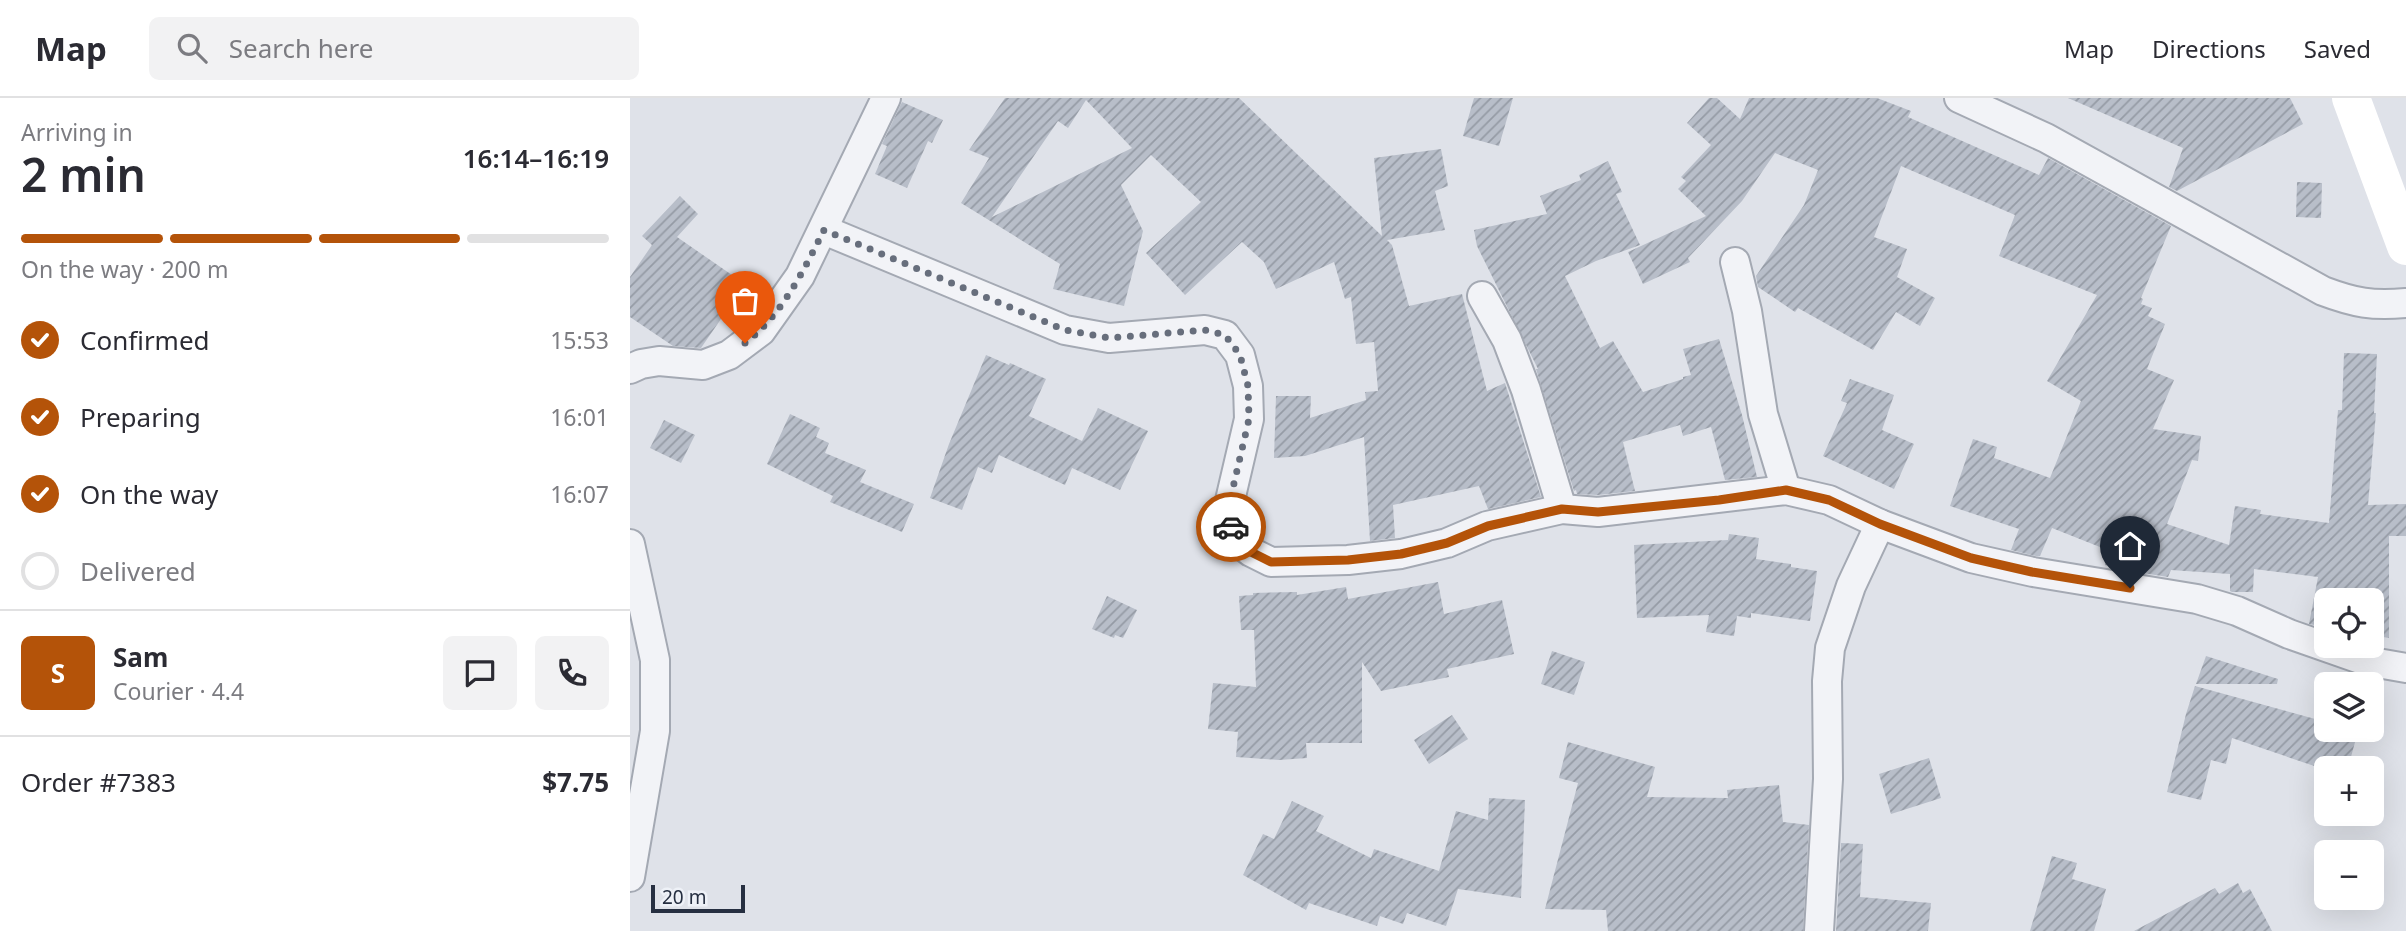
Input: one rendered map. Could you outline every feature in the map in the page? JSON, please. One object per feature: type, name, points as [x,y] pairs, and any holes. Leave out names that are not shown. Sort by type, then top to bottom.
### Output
[{"type":"street","points":[[630,369],[659,361],[703,365],[729,355],[761,331],[800,276],[886,98]]},
{"type":"street","points":[[1959,98],[2046,138],[2323,291],[2354,303],[2406,303]]},
{"type":"street","points":[[2351,98],[2406,246]]},
{"type":"street","points":[[824,230],[1065,330],[1109,338],[1205,330],[1225,335],[1240,355],[1248,386],[1249,419],[1228,509],[1233,538],[1251,552],[1271,562],[1348,560],[1401,554],[1447,543],[1488,526],[1562,509],[1598,512],[1719,500],[1786,490],[1829,500],[1880,524],[1971,558],[2032,572],[2197,599],[2236,611],[2289,634],[2366,661],[2406,668]]},
{"type":"street","points":[[1735,262],[1747,311],[1763,414],[1786,490]]},
{"type":"street","points":[[1482,296],[1507,340],[1526,390],[1562,509]]},
{"type":"street","points":[[1819,931],[1828,779],[1827,681],[1830,648],[1851,586],[1880,524]]},
{"type":"street","points":[[630,544],[655,660],[655,731],[630,877]]},
{"type":"building","points":[[1005,98],[1239,98],[1382,236],[1374,158],[1441,149],[1448,186],[1435,191],[1445,230],[1387,240],[1392,245],[1409,306],[1462,294],[1487,391],[1505,383],[1541,497],[1488,509],[1479,486],[1393,505],[1395,538],[1370,541],[1364,437],[1305,456],[1274,458],[1276,396],[1311,396],[1310,418],[1366,400],[1365,392],[1378,391],[1374,342],[1356,344],[1351,297],[1345,299],[1334,262],[1276,289],[1264,262],[1242,242],[1185,295],[1146,253],[1201,202],[1151,155],[1121,185],[1143,231],[1124,306],[1053,289],[1060,264],[961,203],[989,158],[969,150]],"holes":[[[1086,100],[1132,148],[992,217],[1058,121],[1068,128]]]},
{"type":"building","points":[[1474,98],[1513,98],[1499,146],[1463,136]]},
{"type":"building","points":[[1709,98],[1717,98],[1740,119],[1749,98],[1877,98],[1911,111],[1908,117],[2039,175],[2048,158],[2171,226],[2141,298],[2141,304],[2152,308],[2148,316],[2165,324],[2147,369],[2174,380],[2153,429],[2201,436],[2198,461],[2192,460],[2167,524],[2229,545],[2235,506],[2261,510],[2260,514],[2329,523],[2338,410],[2342,410],[2344,353],[2377,354],[2376,413],[2368,505],[2406,504],[2406,536],[2389,536],[2389,638],[2384,637],[2384,588],[2316,588],[2318,577],[2254,569],[2253,592],[2232,592],[2230,574],[2171,570],[2168,577],[2105,565],[2110,551],[2052,528],[2040,556],[2036,556],[2011,550],[2019,529],[1950,506],[1973,439],[1997,447],[1994,458],[2050,478],[2081,401],[2047,381],[2097,295],[1999,256],[2015,215],[1901,166],[1874,237],[1907,249],[1897,277],[1935,298],[1920,326],[1896,312],[1873,350],[1798,308],[1795,312],[1758,287],[1756,276],[1804,205],[1818,170],[1775,153],[1742,201],[1688,258],[1690,262],[1643,284],[1628,252],[1706,216],[1678,189],[1686,181],[1681,177],[1711,145],[1687,123]]},
{"type":"building","points":[[2068,98],[2290,98],[2303,124],[2177,191],[2169,187],[2183,148]]},
{"type":"building","points":[[902,102],[943,120],[932,143],[928,141],[907,188],[875,174],[887,146],[882,144]]},
{"type":"building","points":[[1608,161],[1622,192],[1616,194],[1640,245],[1565,276],[1600,348],[1613,341],[1643,392],[1691,375],[1683,349],[1719,339],[1757,477],[1725,480],[1711,427],[1683,436],[1680,425],[1623,442],[1635,491],[1598,495],[1577,494],[1576,490],[1574,491],[1538,369],[1477,246],[1474,230],[1547,214],[1540,196],[1581,180],[1579,175]]},
{"type":"building","points":[[2297,182],[2322,183],[2321,218],[2296,217]]},
{"type":"building","points":[[680,196],[698,214],[677,237],[745,284],[701,348],[673,346],[630,317],[630,277],[652,245],[642,236]]},
{"type":"building","points":[[986,355],[1046,379],[1029,416],[1082,441],[1098,408],[1148,431],[1120,490],[1072,468],[1065,485],[999,455],[992,473],[978,467],[962,510],[930,498]]},
{"type":"building","points":[[1850,379],[1894,395],[1882,430],[1914,444],[1894,489],[1823,456],[1847,403],[1841,401]]},
{"type":"building","points":[[790,414],[820,428],[816,437],[829,443],[825,453],[866,470],[860,482],[914,504],[902,532],[830,502],[833,496],[767,464]]},
{"type":"building","points":[[664,420],[695,435],[681,463],[650,448]]},
{"type":"building","points":[[1729,534],[1759,538],[1756,559],[1817,571],[1810,621],[1751,613],[1751,618],[1737,616],[1734,636],[1706,632],[1709,615],[1637,618],[1634,545],[1728,540]]},
{"type":"building","points":[[1438,582],[1444,614],[1502,600],[1514,654],[1447,669],[1449,677],[1381,691],[1362,662],[1362,743],[1306,743],[1307,758],[1279,760],[1236,757],[1238,732],[1208,729],[1213,683],[1256,687],[1254,630],[1241,630],[1239,596],[1297,592],[1297,595],[1346,587],[1348,599]]},
{"type":"building","points":[[1107,596],[1137,610],[1123,638],[1115,635],[1114,638],[1092,629]]},
{"type":"building","points":[[2314,598],[2314,625],[2309,624]]},
{"type":"building","points":[[1552,651],[1585,662],[1574,695],[1541,684]]},
{"type":"building","points":[[2206,656],[2278,679],[2277,684],[2196,684]]},
{"type":"building","points":[[2195,686],[2314,719],[2314,742],[2355,742],[2351,756],[2314,756],[2314,766],[2232,738],[2226,764],[2211,760],[2201,800],[2167,792]]},
{"type":"building","points":[[1452,715],[1468,739],[1429,764],[1414,740]]},
{"type":"building","points":[[1568,742],[1655,767],[1647,797],[1728,798],[1727,790],[1779,785],[1783,822],[1809,825],[1803,931],[1608,931],[1606,910],[1545,909],[1578,783],[1559,778]]},
{"type":"building","points":[[1929,758],[1941,798],[1891,814],[1879,774]]},
{"type":"building","points":[[1489,798],[1525,800],[1521,898],[1458,889],[1446,926],[1407,913],[1403,924],[1380,916],[1377,926],[1309,903],[1306,910],[1243,875],[1263,834],[1274,839],[1292,801],[1324,816],[1316,831],[1371,858],[1374,849],[1439,871],[1456,811],[1488,820]]},
{"type":"building","points":[[1841,843],[1863,844],[1860,897],[1931,903],[1928,931],[1836,931]]},
{"type":"building","points":[[2052,856],[2077,863],[2072,879],[2106,889],[2094,931],[2030,931]]},
{"type":"building","points":[[2238,883],[2243,893],[2250,889],[2272,931],[2134,931],[2215,888],[2219,894]]},
{"type":"way so far","points":[[745,343],[761,331],[800,276],[824,230],[1065,330],[1109,338],[1205,330],[1225,335],[1240,355],[1248,386],[1249,419],[1228,509],[1231,527]]},
{"type":"route","points":[[1231,527],[1233,538],[1251,552],[1271,562],[1348,560],[1401,554],[1447,543],[1488,526],[1562,509],[1598,512],[1719,500],[1786,490],[1829,500],[1880,524],[1971,558],[2032,572],[2130,588]]}]
